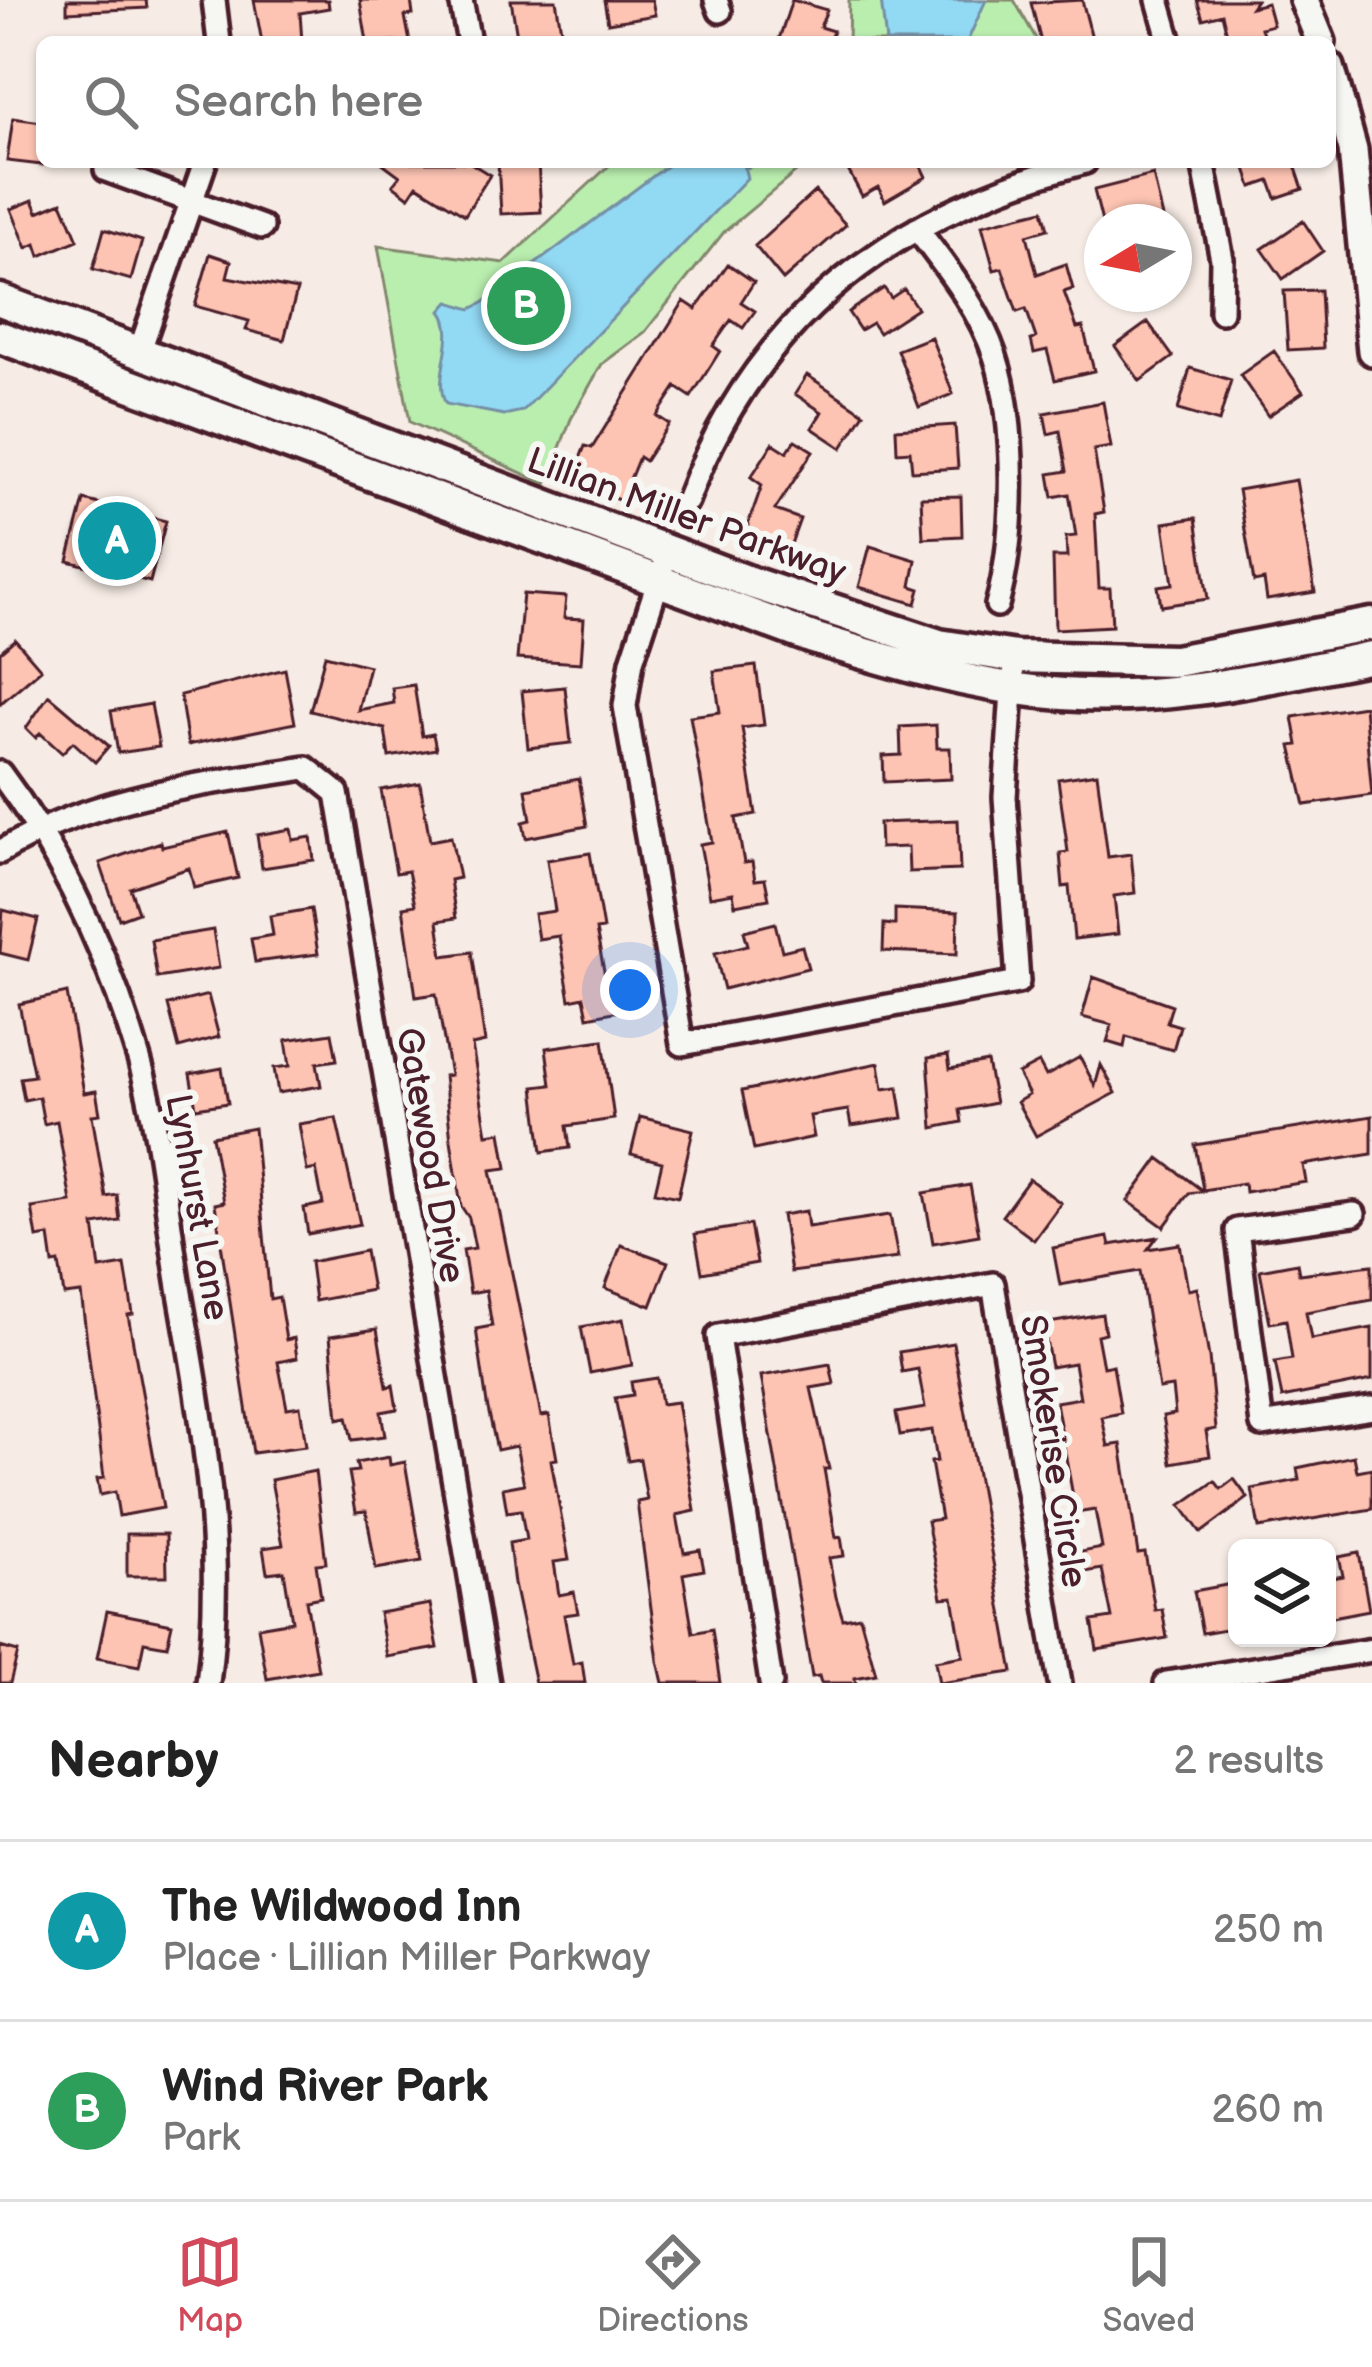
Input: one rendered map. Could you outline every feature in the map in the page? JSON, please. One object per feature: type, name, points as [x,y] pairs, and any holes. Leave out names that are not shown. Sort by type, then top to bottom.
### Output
[{"type":"main road","name":"Lillian Miller Parkway","points":[[0,300],[139,352],[663,567]]},
{"type":"main road","name":"Lillian Miller Parkway","points":[[0,337],[663,567],[919,638],[1062,694],[1179,692],[1372,657]]},
{"type":"main road","name":"Lillian Miller Parkway","points":[[1014,672],[1175,662],[1372,624]]},
{"type":"street","points":[[214,0],[218,36]]},
{"type":"street","points":[[461,0],[468,36]]},
{"type":"street","points":[[1158,0],[1168,36]]},
{"type":"street","points":[[1304,0],[1319,36]]},
{"type":"street","points":[[1336,100],[1360,203],[1372,351]]},
{"type":"street","points":[[139,352],[203,168]]},
{"type":"street","points":[[687,501],[712,434],[773,346],[831,287],[963,203],[1067,168]]},
{"type":"street","points":[[1204,168],[1222,260],[1221,312]]},
{"type":"street","points":[[106,170],[262,226]]},
{"type":"street","points":[[917,229],[967,296],[995,356],[1005,413],[1010,559],[997,605]]},
{"type":"street","points":[[663,567],[625,706],[682,1045],[1018,982],[1005,797],[1014,672]]},
{"type":"street","name":"Gatewood Drive","points":[[0,851],[41,827],[115,799],[305,768],[337,793],[488,1683]]},
{"type":"street","name":"Lynhurst Lane","points":[[0,773],[41,827],[93,933],[140,1062],[207,1444],[218,1610],[208,1683]]},
{"type":"street","points":[[1354,1214],[1237,1230],[1262,1425],[1372,1408]]},
{"type":"street","name":"Smokerise Circle","points":[[771,1683],[718,1336],[993,1285],[1060,1683]]},
{"type":"street","points":[[1166,1683],[1372,1650]]},
{"type":"green space","points":[[849,0],[1014,0],[1035,36],[848,36]]},
{"type":"green space","points":[[607,168],[801,168],[724,232],[645,332],[602,364],[571,419],[546,484],[410,422],[378,246],[504,263]]},
{"type":"water","points":[[881,0],[986,0],[970,36],[885,36]]},
{"type":"water","points":[[664,168],[744,168],[747,178],[523,411],[504,415],[446,404],[442,394],[448,332],[441,311],[449,302],[471,309]]},
{"type":"building","points":[[67,0],[146,0],[147,8],[67,12]]},
{"type":"building","points":[[254,0],[328,0],[329,8],[300,13],[302,36],[261,36]]},
{"type":"building","points":[[360,0],[411,0],[413,15],[405,16],[409,36],[366,36]]},
{"type":"building","points":[[511,0],[556,0],[562,36],[517,36]]},
{"type":"building","points":[[604,0],[652,0],[655,15],[608,23]]},
{"type":"building","points":[[792,0],[827,10],[820,27],[833,31],[831,36],[780,36]]},
{"type":"building","points":[[1082,0],[1091,36],[1039,36],[1031,3]]},
{"type":"building","points":[[1197,0],[1256,0],[1251,7],[1267,3],[1273,25],[1261,28],[1264,36],[1228,36],[1222,14],[1203,19]]},
{"type":"building","points":[[13,118],[36,121],[36,164],[7,161]]},
{"type":"building","points":[[389,168],[479,168],[490,175],[465,215],[417,185],[409,197],[393,185],[400,176]]},
{"type":"building","points":[[498,168],[538,168],[541,212],[501,214]]},
{"type":"building","points":[[922,168],[926,177],[885,201],[878,187],[862,196],[848,170]]},
{"type":"building","points":[[1246,168],[1296,168],[1303,189],[1276,198],[1270,181],[1252,187]]},
{"type":"building","points":[[1153,175],[1160,204],[1098,204],[1094,190]]},
{"type":"building","points":[[815,191],[846,225],[783,280],[755,246]]},
{"type":"building","points":[[33,200],[38,212],[62,202],[78,240],[40,256],[36,244],[27,248],[11,209]]},
{"type":"building","points":[[1043,210],[1048,229],[1027,235],[1037,274],[1066,264],[1073,289],[1064,292],[1077,328],[1083,327],[1094,371],[1055,380],[1047,350],[1034,353],[1031,340],[1036,338],[1026,309],[1017,312],[1002,268],[994,270],[982,225]]},
{"type":"building","points":[[1303,221],[1323,251],[1283,279],[1262,249]]},
{"type":"building","points":[[104,229],[142,241],[131,280],[93,269]]},
{"type":"building","points":[[210,254],[231,261],[227,277],[297,290],[284,340],[246,330],[249,321],[195,306]]},
{"type":"building","points":[[728,264],[754,282],[741,302],[755,311],[743,328],[731,320],[713,346],[720,351],[691,397],[676,387],[657,416],[669,424],[645,461],[639,457],[621,501],[571,481],[585,446],[592,448],[684,301],[696,309]]},
{"type":"building","points":[[884,288],[891,298],[904,289],[917,308],[879,333],[872,323],[860,330],[848,312]]},
{"type":"building","points":[[1320,290],[1323,348],[1288,350],[1284,291]]},
{"type":"building","points":[[1148,322],[1173,357],[1140,381],[1115,346]]},
{"type":"building","points":[[931,337],[953,394],[919,407],[897,350]]},
{"type":"building","points":[[1274,351],[1303,392],[1268,416],[1240,375]]},
{"type":"building","points":[[1190,368],[1231,380],[1219,422],[1178,410]]},
{"type":"building","points":[[807,375],[864,413],[842,448],[812,428],[822,412],[795,394]]},
{"type":"building","points":[[1103,402],[1111,447],[1094,450],[1104,512],[1095,514],[1099,588],[1110,588],[1112,626],[1055,629],[1053,557],[1067,557],[1066,537],[1076,536],[1069,494],[1053,497],[1049,474],[1067,471],[1060,431],[1048,434],[1044,413]]},
{"type":"building","points":[[955,425],[958,468],[912,471],[910,451],[897,452],[896,429]]},
{"type":"building","points":[[795,440],[813,451],[775,510],[800,519],[787,555],[743,539],[762,485],[751,477],[773,443],[787,452]]},
{"type":"building","points":[[1296,480],[1315,592],[1267,600],[1264,580],[1254,582],[1238,490]]},
{"type":"building","points":[[961,496],[962,536],[923,538],[921,497]]},
{"type":"building","points":[[84,500],[166,521],[150,582],[68,561]]},
{"type":"building","points":[[1196,518],[1208,599],[1161,606],[1158,586],[1173,584],[1164,523]]},
{"type":"building","points":[[870,546],[916,560],[911,586],[920,589],[916,604],[859,587]]},
{"type":"building","points":[[523,594],[566,597],[564,618],[584,619],[581,663],[517,659]]},
{"type":"building","points":[[15,639],[41,669],[0,704],[0,652]]},
{"type":"building","points":[[325,655],[369,666],[358,710],[394,703],[392,688],[414,685],[422,736],[433,734],[436,749],[389,757],[385,729],[310,711]]},
{"type":"building","points":[[756,666],[764,725],[742,728],[756,814],[736,818],[744,863],[752,862],[755,880],[765,879],[769,899],[735,905],[733,893],[710,897],[700,844],[712,842],[690,716],[720,712],[714,671]]},
{"type":"building","points":[[285,669],[295,723],[188,745],[180,695]]},
{"type":"building","points":[[565,687],[571,743],[528,748],[522,691]]},
{"type":"building","points":[[49,695],[109,746],[95,762],[73,742],[62,753],[40,733],[36,738],[26,728]]},
{"type":"building","points":[[151,704],[159,747],[118,753],[111,711]]},
{"type":"building","points":[[1364,706],[1372,795],[1305,805],[1291,746],[1298,745],[1293,717]]},
{"type":"building","points":[[936,725],[937,748],[950,748],[951,779],[884,782],[883,756],[901,755],[900,727]]},
{"type":"building","points":[[1097,773],[1108,857],[1131,854],[1135,893],[1114,896],[1118,934],[1074,939],[1069,886],[1063,887],[1060,853],[1068,852],[1058,779]]},
{"type":"building","points":[[579,779],[587,826],[526,838],[523,822],[531,820],[526,789]]},
{"type":"building","points":[[420,783],[430,841],[451,837],[459,878],[450,880],[456,918],[438,921],[443,956],[472,952],[485,1042],[472,1045],[487,1134],[501,1132],[507,1168],[491,1170],[541,1416],[549,1415],[557,1459],[551,1460],[569,1560],[554,1562],[559,1595],[574,1592],[578,1613],[564,1615],[573,1664],[582,1662],[585,1683],[535,1683],[514,1584],[509,1543],[526,1540],[521,1510],[507,1512],[503,1488],[524,1484],[516,1446],[497,1450],[487,1404],[476,1329],[492,1326],[486,1290],[470,1293],[463,1250],[475,1248],[469,1218],[461,1206],[451,1140],[444,1076],[450,1075],[436,994],[416,997],[403,907],[415,905],[408,871],[396,873],[381,790]]},
{"type":"building","points":[[958,820],[960,870],[909,872],[908,847],[880,848],[879,823]]},
{"type":"building","points":[[291,829],[293,840],[311,837],[314,860],[262,868],[257,835]]},
{"type":"building","points":[[228,832],[238,878],[194,888],[189,868],[130,888],[138,912],[119,919],[100,863],[161,842],[162,847]]},
{"type":"building","points":[[590,853],[603,929],[596,930],[608,991],[615,990],[619,1011],[588,1017],[584,997],[570,1000],[559,936],[538,939],[534,914],[555,911],[547,860]]},
{"type":"building","points":[[311,909],[318,954],[255,962],[251,939],[273,935],[270,916]]},
{"type":"building","points":[[895,909],[958,912],[957,954],[883,951],[884,924],[895,925]]},
{"type":"building","points":[[3,910],[38,919],[28,960],[0,953]]},
{"type":"building","points":[[775,923],[782,951],[802,946],[808,968],[724,989],[715,953],[748,945],[744,931]]},
{"type":"building","points":[[213,930],[219,968],[157,978],[151,940]]},
{"type":"building","points":[[1093,977],[1172,1005],[1167,1022],[1180,1026],[1173,1050],[1126,1037],[1124,1047],[1107,1042],[1112,1025],[1082,1017]]},
{"type":"building","points":[[67,993],[84,1093],[96,1091],[100,1114],[92,1115],[106,1197],[117,1195],[120,1221],[94,1225],[100,1269],[125,1265],[133,1314],[128,1315],[163,1508],[119,1516],[115,1492],[100,1495],[97,1479],[104,1478],[81,1293],[64,1295],[59,1263],[53,1264],[49,1236],[37,1238],[32,1208],[71,1202],[57,1121],[44,1124],[39,1097],[24,1100],[20,1078],[34,1076],[19,1004]]},
{"type":"building","points":[[208,995],[219,1037],[179,1048],[168,1005]]},
{"type":"building","points":[[332,1033],[337,1060],[317,1063],[321,1086],[278,1093],[274,1068],[290,1066],[286,1040]]},
{"type":"building","points":[[603,1040],[614,1119],[567,1126],[570,1148],[542,1152],[534,1087],[551,1085],[546,1048]]},
{"type":"building","points":[[948,1055],[950,1069],[987,1062],[995,1103],[960,1110],[962,1122],[933,1128],[928,1058]]},
{"type":"building","points":[[1080,1057],[1095,1086],[1101,1065],[1116,1093],[1036,1136],[1017,1102],[1029,1095],[1018,1074],[1039,1063],[1046,1076]]},
{"type":"building","points":[[879,1063],[883,1089],[898,1087],[903,1118],[851,1126],[848,1110],[810,1116],[814,1137],[754,1150],[742,1091]]},
{"type":"building","points":[[222,1068],[228,1103],[196,1108],[190,1074]]},
{"type":"building","points":[[1372,1116],[1372,1154],[1303,1165],[1306,1182],[1245,1192],[1244,1183],[1203,1190],[1195,1145]]},
{"type":"building","points":[[640,1117],[693,1130],[678,1197],[655,1192],[662,1162],[631,1154]]},
{"type":"building","points":[[336,1118],[360,1224],[308,1234],[304,1208],[323,1204],[316,1169],[307,1171],[299,1124]]},
{"type":"building","points":[[254,1128],[270,1299],[279,1297],[286,1340],[294,1338],[297,1358],[278,1362],[287,1408],[300,1406],[306,1446],[253,1453],[215,1204],[224,1202],[212,1136]]},
{"type":"building","points":[[1159,1158],[1203,1191],[1189,1193],[1164,1227],[1128,1201]]},
{"type":"building","points":[[1029,1179],[1061,1203],[1034,1240],[1002,1216]]},
{"type":"building","points":[[970,1185],[979,1235],[933,1243],[924,1193]]},
{"type":"building","points":[[806,1211],[808,1227],[890,1215],[898,1258],[791,1272],[782,1215]]},
{"type":"building","points":[[750,1225],[757,1263],[702,1273],[695,1234]]},
{"type":"building","points":[[1108,1237],[1110,1245],[1157,1237],[1148,1249],[1180,1244],[1188,1290],[1197,1288],[1209,1357],[1216,1429],[1206,1431],[1210,1456],[1171,1463],[1163,1416],[1175,1414],[1172,1387],[1159,1389],[1140,1271],[1060,1285],[1053,1248]]},
{"type":"building","points":[[621,1245],[668,1262],[651,1306],[605,1288]]},
{"type":"building","points":[[365,1251],[372,1290],[315,1301],[310,1262]]},
{"type":"building","points":[[1297,1263],[1299,1274],[1372,1265],[1372,1300],[1306,1312],[1311,1339],[1372,1328],[1372,1380],[1282,1398],[1275,1362],[1292,1359],[1286,1320],[1270,1323],[1260,1270]]},
{"type":"building","points":[[1102,1314],[1105,1333],[1097,1335],[1103,1367],[1113,1365],[1121,1413],[1102,1417],[1108,1446],[1121,1444],[1138,1554],[1145,1553],[1155,1610],[1162,1609],[1167,1638],[1097,1650],[1092,1621],[1112,1618],[1102,1569],[1085,1572],[1081,1552],[1102,1548],[1095,1510],[1076,1513],[1056,1402],[1080,1398],[1074,1363],[1051,1367],[1043,1324]]},
{"type":"building","points":[[623,1319],[632,1365],[590,1373],[581,1327]]},
{"type":"building","points":[[377,1329],[387,1387],[393,1385],[397,1409],[381,1412],[385,1436],[352,1440],[347,1417],[338,1419],[330,1336]]},
{"type":"building","points":[[953,1343],[1013,1672],[939,1683],[935,1661],[963,1656],[953,1597],[942,1598],[927,1521],[941,1519],[931,1462],[937,1461],[932,1430],[900,1435],[896,1413],[925,1408],[918,1369],[902,1372],[899,1352]]},
{"type":"building","points":[[830,1364],[834,1384],[811,1388],[829,1469],[824,1469],[836,1538],[841,1537],[844,1556],[829,1558],[836,1597],[843,1619],[860,1616],[876,1674],[855,1678],[856,1683],[821,1683],[819,1676],[812,1677],[761,1376]]},
{"type":"building","points":[[657,1378],[661,1404],[677,1402],[695,1511],[677,1515],[684,1553],[700,1550],[704,1570],[683,1574],[693,1633],[712,1629],[720,1683],[663,1683],[658,1661],[637,1502],[647,1500],[640,1459],[628,1461],[615,1398],[633,1395],[631,1382]]},
{"type":"building","points":[[1354,1456],[1357,1471],[1372,1468],[1372,1509],[1259,1528],[1252,1489],[1299,1480],[1297,1468]]},
{"type":"building","points":[[389,1457],[390,1465],[405,1462],[422,1561],[376,1569],[366,1511],[356,1512],[349,1472],[358,1471],[356,1463]]},
{"type":"building","points":[[315,1471],[326,1563],[316,1564],[321,1597],[306,1600],[318,1670],[267,1679],[258,1627],[292,1621],[284,1571],[267,1573],[263,1548],[283,1545],[271,1480]]},
{"type":"building","points":[[1234,1479],[1248,1498],[1201,1533],[1181,1505],[1215,1481],[1221,1489]]},
{"type":"building","points":[[127,1534],[166,1534],[167,1576],[127,1576]]},
{"type":"building","points":[[1359,1553],[1369,1610],[1336,1616],[1336,1577],[1343,1576],[1339,1557]]},
{"type":"building","points":[[1228,1585],[1228,1629],[1202,1633],[1194,1591]]},
{"type":"building","points":[[430,1604],[438,1648],[387,1657],[379,1613]]},
{"type":"building","points":[[107,1611],[172,1624],[167,1646],[144,1642],[139,1666],[97,1658]]},
{"type":"building","points":[[0,1647],[18,1652],[10,1683],[0,1683]]},
{"type":"place","name":"Wind River Park","points":[[526,306]]},
{"type":"place","name":"The Wildwood Inn","points":[[117,541]]}]
